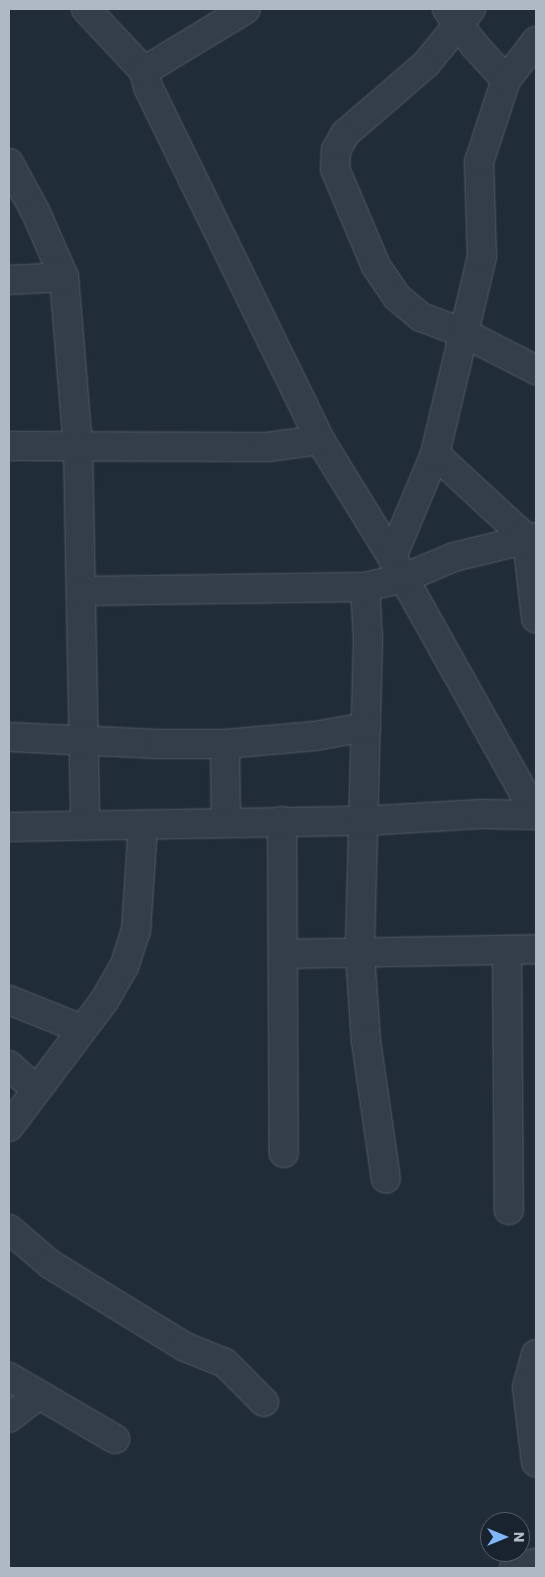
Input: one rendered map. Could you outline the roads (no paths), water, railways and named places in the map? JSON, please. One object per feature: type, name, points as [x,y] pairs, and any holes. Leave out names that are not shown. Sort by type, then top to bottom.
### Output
[{"type":"street","points":[[9,827],[362,821],[481,814],[536,816],[398,567],[320,440],[148,87],[144,71],[86,9]]},
{"type":"street","points":[[144,71],[246,9]]},
{"type":"street","points":[[459,13],[474,46],[520,70]]},
{"type":"street","points":[[459,13],[426,64],[345,134],[336,150],[335,169],[376,266],[397,297],[421,317],[464,332],[536,370]]},
{"type":"street","points":[[398,567],[435,454],[482,257],[479,162],[520,70],[536,41]]},
{"type":"street","points":[[9,163],[36,213],[64,277],[78,447],[85,825]]},
{"type":"street","points":[[9,280],[64,277]]},
{"type":"street","points":[[9,446],[267,447],[320,440]]},
{"type":"street","points":[[435,454],[531,538],[536,618]]},
{"type":"street","points":[[82,592],[365,587],[398,567],[531,538]]},
{"type":"street","points":[[365,587],[368,639],[360,954],[366,1041],[386,1179]]},
{"type":"street","points":[[9,737],[82,738],[158,744],[225,744],[315,736],[366,727]]},
{"type":"street","points":[[225,744],[226,822]]},
{"type":"street","points":[[282,821],[285,954],[284,1152]]},
{"type":"street","points":[[9,1127],[81,1029],[104,1001],[124,967],[136,931],[143,825]]},
{"type":"street","points":[[285,954],[536,949]]},
{"type":"street","points":[[507,950],[509,1210]]},
{"type":"street","points":[[9,1000],[81,1029]]},
{"type":"street","points":[[9,1066],[36,1090]]},
{"type":"street","points":[[9,1229],[58,1269],[185,1347],[226,1363],[264,1402]]},
{"type":"street","points":[[536,1354],[528,1387],[536,1462]]},
{"type":"street","points":[[9,1377],[115,1439]]},
{"type":"street","points":[[9,1418],[38,1395]]},
{"type":"street","points":[[514,1568],[536,1563]]}]
